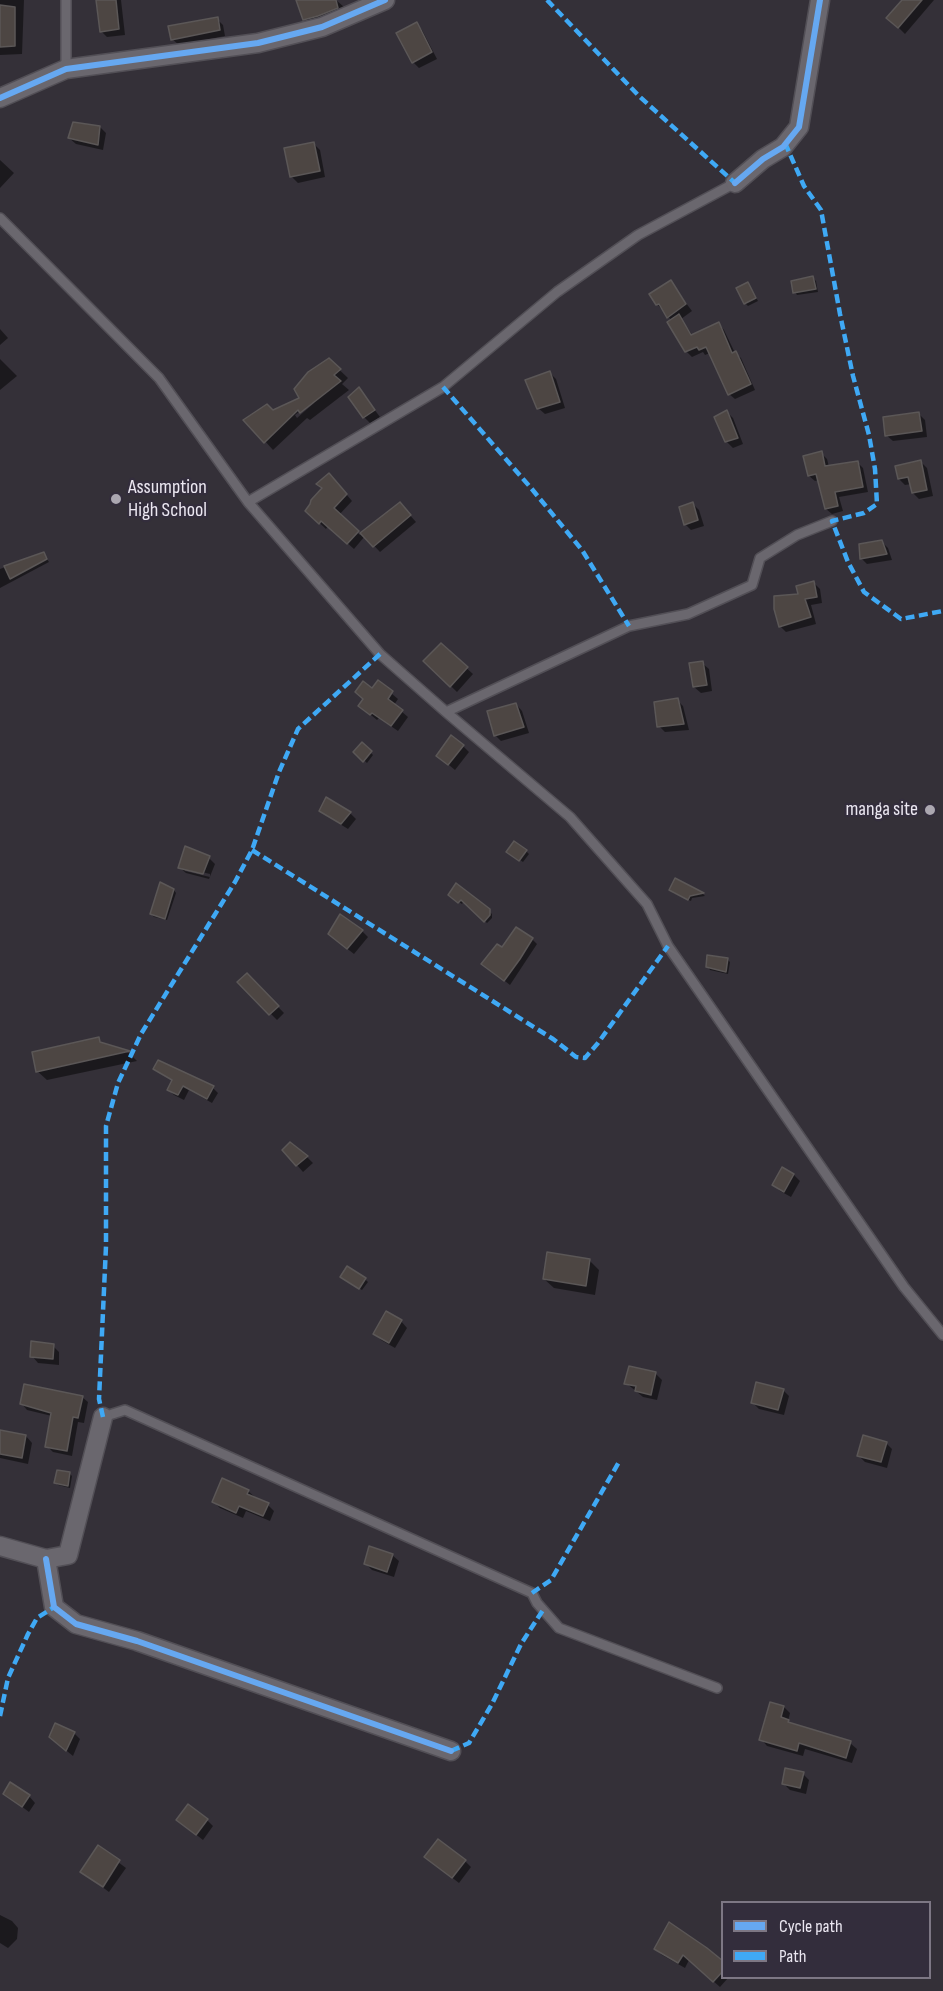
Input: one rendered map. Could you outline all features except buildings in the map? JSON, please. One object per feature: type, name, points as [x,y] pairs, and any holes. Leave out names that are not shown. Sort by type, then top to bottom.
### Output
[{"type":"street","points":[[0,98],[66,69],[258,43],[322,27],[385,0]]},
{"type":"street","points":[[735,183],[763,159],[783,147],[800,127],[820,0]]},
{"type":"street","points":[[0,1546],[46,1558],[68,1555],[104,1417]]},
{"type":"street","points":[[46,1558],[54,1607],[76,1624],[137,1641],[451,1751]]},
{"type":"lane","points":[[66,0],[66,69]]},
{"type":"lane","points":[[248,502],[443,387],[557,292],[638,235],[735,183]]},
{"type":"lane","points":[[0,218],[159,378],[248,502],[380,654],[570,817],[647,904],[668,946],[904,1287],[943,1335]]},
{"type":"lane","points":[[446,712],[629,626],[688,614],[752,585],[760,558],[797,535],[832,521]]},
{"type":"lane","points":[[104,1417],[125,1410],[532,1593],[537,1603],[559,1628],[717,1688]]},
{"type":"marked path","points":[[547,0],[640,97],[735,183]]},
{"type":"marked path","points":[[785,143],[804,186],[821,210],[840,314],[875,469],[877,504],[864,513],[832,521],[848,562],[864,592],[901,619],[943,611]]},
{"type":"marked path","points":[[443,387],[582,550],[629,626]]},
{"type":"marked path","points":[[103,1417],[99,1399],[106,1246],[106,1126],[118,1083],[141,1034],[235,882],[252,850],[279,772],[298,729],[380,654]]},
{"type":"marked path","points":[[252,850],[553,1039],[576,1057],[585,1058],[598,1043],[668,946]]},
{"type":"marked path","points":[[532,1593],[551,1580],[619,1462]]},
{"type":"marked path","points":[[0,1716],[8,1678],[28,1634],[37,1618],[54,1607]]},
{"type":"marked path","points":[[451,1751],[469,1743],[492,1704],[521,1644],[543,1610]]},
{"type":"cycle path","points":[[0,98],[66,69],[258,43],[322,27],[385,0]]},
{"type":"cycle path","points":[[735,183],[763,159],[783,147],[799,127],[820,0]]},
{"type":"cycle path","points":[[46,1559],[54,1607],[76,1624],[137,1641],[451,1751]]},
{"type":"place","name":"Assumption High School","points":[[116,499]]},
{"type":"place","name":"manga site","points":[[930,810]]}]
